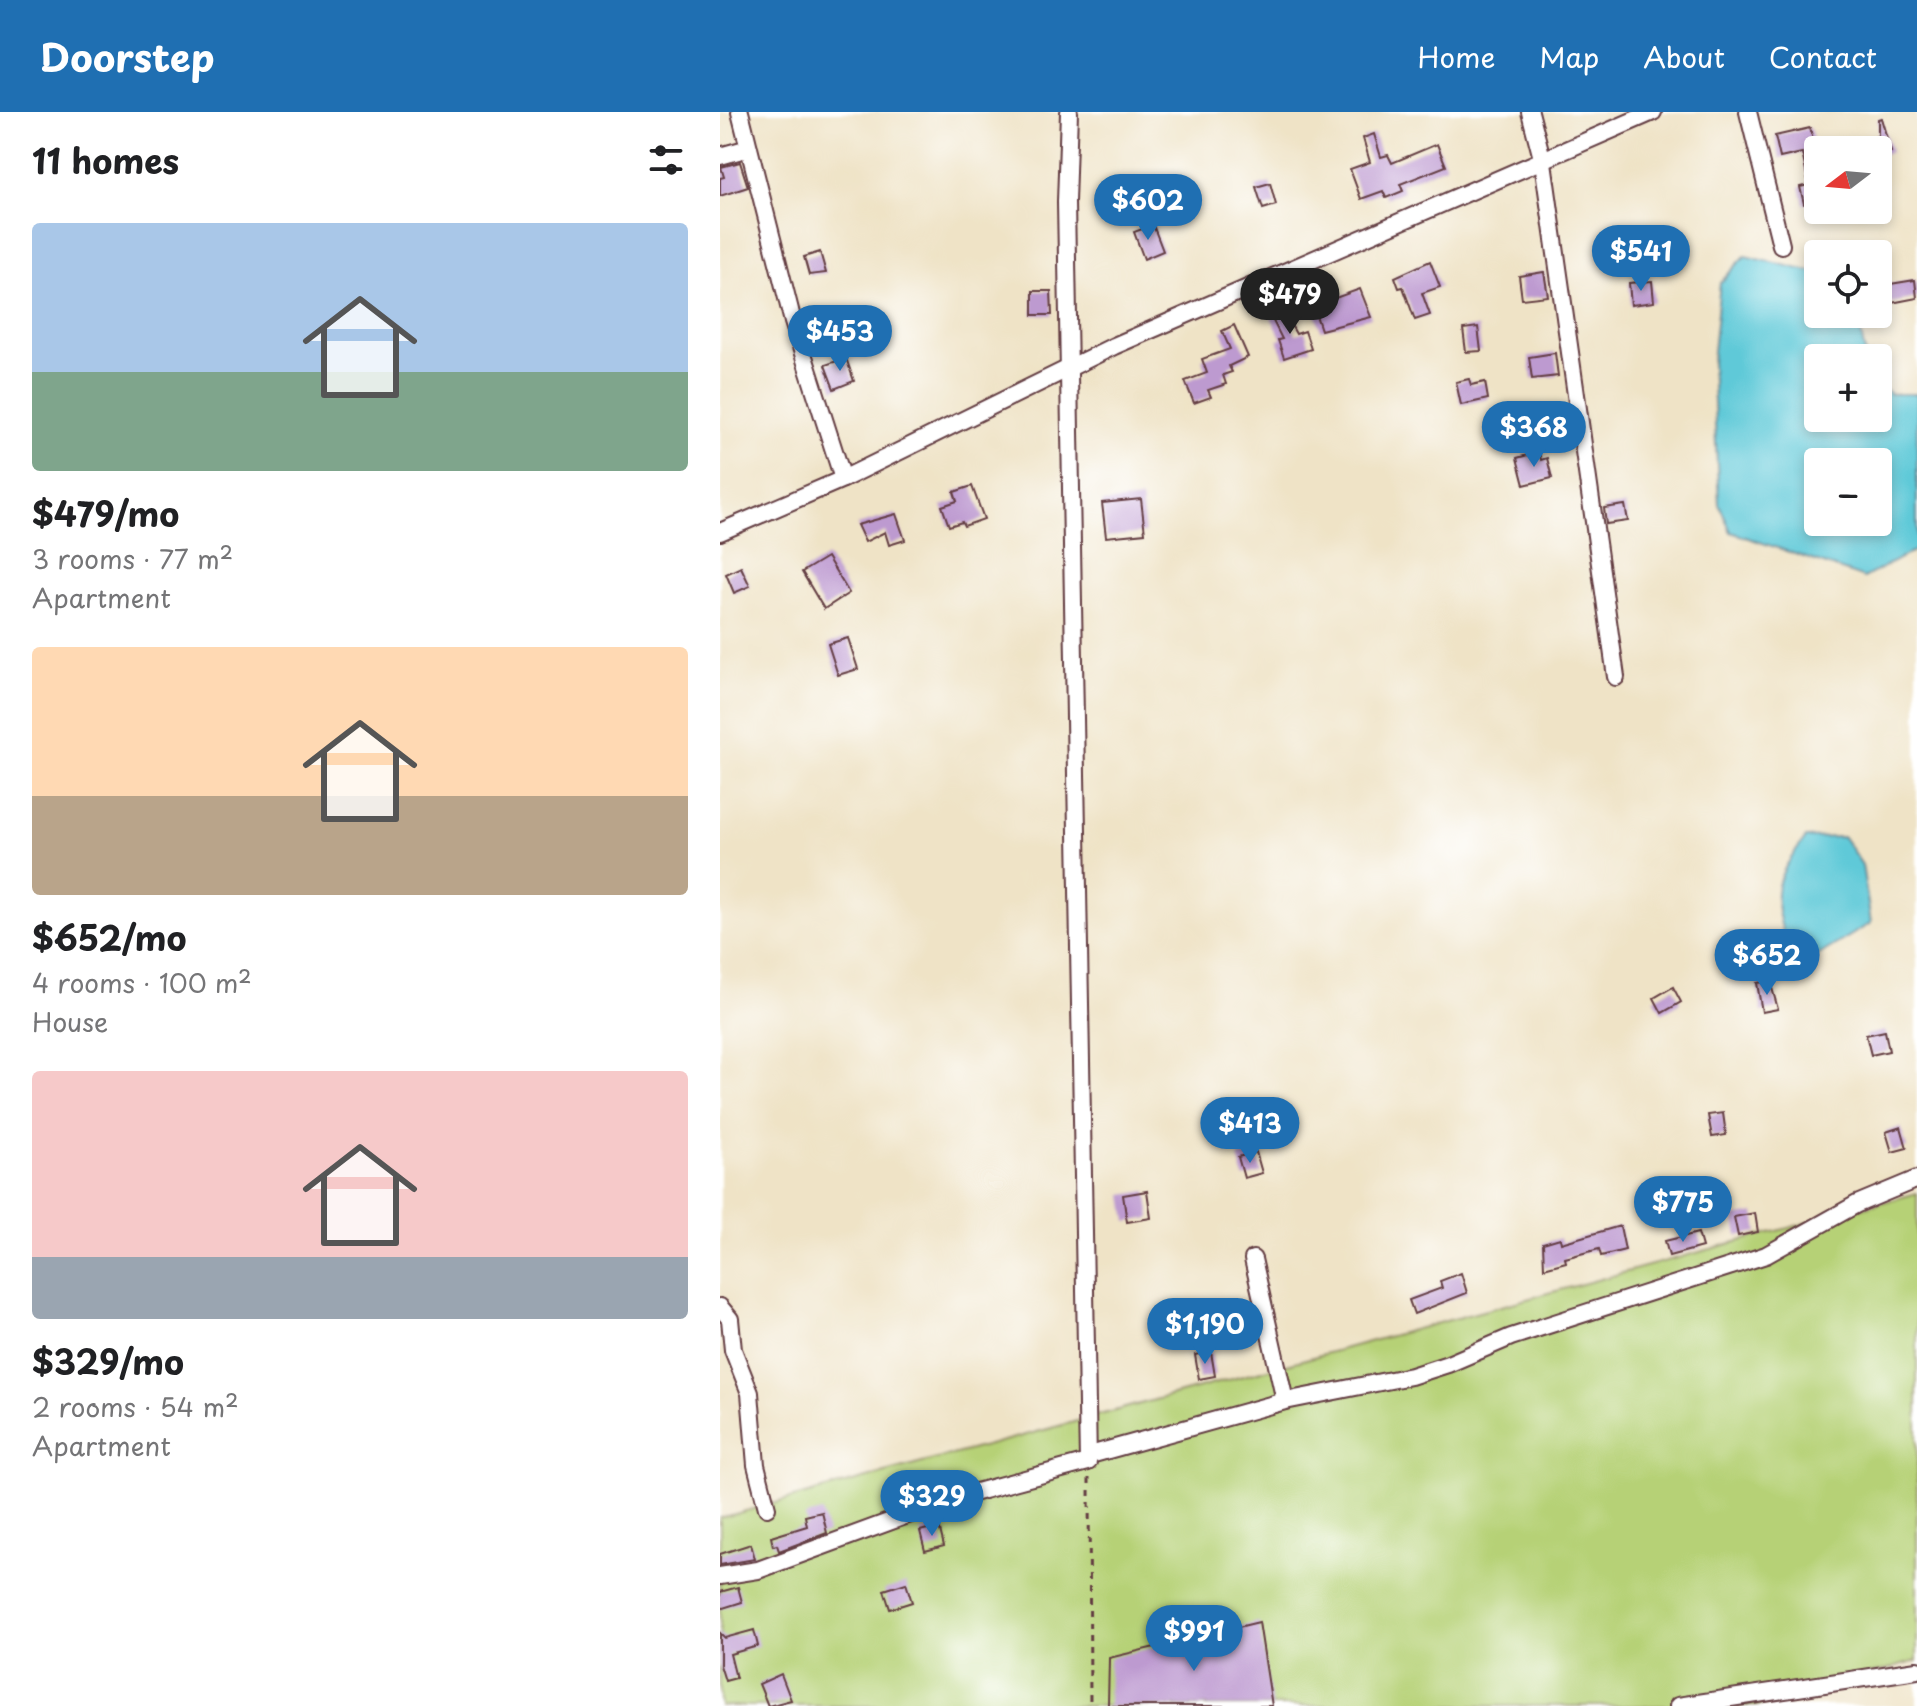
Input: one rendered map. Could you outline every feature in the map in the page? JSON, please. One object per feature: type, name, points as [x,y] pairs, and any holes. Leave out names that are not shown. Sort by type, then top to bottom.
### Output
[{"type":"street","points":[[740,112],[793,322],[843,479]]},
{"type":"street","points":[[1069,112],[1066,202],[1072,368],[1089,1458]]},
{"type":"street","points":[[1530,112],[1543,162],[1616,677]]},
{"type":"street","points":[[720,532],[843,479],[1114,346],[1653,112]]},
{"type":"street","points":[[1748,112],[1781,245]]},
{"type":"street","points":[[720,156],[749,148]]},
{"type":"street","points":[[720,1576],[758,1570],[942,1502],[1285,1401],[1411,1376],[1511,1337],[1733,1267],[1805,1235],[1857,1204],[1917,1179]]},
{"type":"street","points":[[1253,1259],[1285,1401]]},
{"type":"street","points":[[720,1307],[730,1319],[733,1350],[750,1393],[756,1465],[767,1508]]},
{"type":"street","points":[[1678,1706],[1917,1670]]},
{"type":"path","points":[[1089,1458],[1090,1706]]},
{"type":"green space","points":[[1917,1193],[1917,1661],[1756,1706],[720,1706],[720,1518]]},
{"type":"water","points":[[1745,256],[1804,270],[1804,328],[1860,328],[1863,344],[1804,344],[1804,432],[1892,432],[1892,394],[1917,394],[1917,549],[1864,578],[1731,532],[1719,504],[1712,362],[1720,283]]},
{"type":"water","points":[[1843,837],[1862,865],[1871,923],[1812,959],[1789,955],[1777,906],[1779,882],[1784,869],[1806,838]]},
{"type":"building","points":[[1881,118],[1886,136],[1878,136],[1878,119]]},
{"type":"building","points":[[1810,128],[1812,136],[1804,136],[1804,162],[1802,153],[1780,158],[1775,136]]},
{"type":"building","points":[[1374,134],[1381,157],[1388,155],[1392,163],[1437,144],[1446,166],[1400,184],[1403,191],[1386,198],[1383,191],[1361,199],[1350,169],[1370,162],[1363,138]]},
{"type":"building","points":[[740,162],[748,187],[720,196],[720,178],[724,177],[721,167]]},
{"type":"building","points":[[1270,183],[1276,205],[1263,209],[1256,187]]},
{"type":"building","points":[[1153,225],[1163,251],[1144,259],[1134,232]]},
{"type":"building","points":[[820,252],[826,273],[809,275],[804,257]]},
{"type":"building","points":[[1430,261],[1440,287],[1422,293],[1430,315],[1415,320],[1403,287],[1399,288],[1395,277]]},
{"type":"building","points":[[1544,272],[1548,296],[1522,299],[1519,276]]},
{"type":"building","points":[[1915,280],[1917,298],[1892,303],[1892,284]]},
{"type":"building","points":[[1652,281],[1654,302],[1631,305],[1629,283]]},
{"type":"building","points":[[1360,289],[1371,317],[1321,330],[1313,306]]},
{"type":"building","points":[[1033,291],[1051,291],[1052,315],[1033,315]]},
{"type":"building","points":[[1282,309],[1296,334],[1305,331],[1311,349],[1284,358],[1278,340],[1282,339],[1270,315]]},
{"type":"building","points":[[1234,325],[1248,357],[1229,366],[1232,372],[1223,375],[1226,384],[1208,390],[1211,397],[1194,403],[1185,381],[1207,373],[1202,359],[1230,349],[1222,331]]},
{"type":"building","points":[[1478,327],[1481,351],[1466,352],[1463,329]]},
{"type":"building","points":[[1555,353],[1558,376],[1532,379],[1529,357]]},
{"type":"building","points":[[846,358],[854,381],[834,389],[825,365]]},
{"type":"building","points":[[1469,379],[1471,385],[1485,382],[1488,399],[1461,405],[1456,382]]},
{"type":"building","points":[[1539,452],[1541,460],[1547,458],[1552,478],[1524,485],[1517,458]]},
{"type":"building","points":[[972,486],[984,519],[964,526],[962,522],[949,526],[942,506],[957,501],[954,492]]},
{"type":"building","points":[[1141,499],[1145,533],[1106,537],[1102,503]]},
{"type":"building","points":[[1625,505],[1628,521],[1606,524],[1604,508]]},
{"type":"building","points":[[896,514],[905,540],[889,545],[885,532],[865,542],[857,525]]},
{"type":"building","points":[[827,557],[849,593],[824,609],[802,572]]},
{"type":"building","points":[[741,567],[750,586],[734,593],[726,574]]},
{"type":"building","points":[[848,638],[858,669],[838,675],[828,644]]},
{"type":"building","points":[[1770,981],[1778,1009],[1762,1012],[1757,983]]},
{"type":"building","points":[[1673,987],[1681,1002],[1662,1013],[1654,998]]},
{"type":"building","points":[[1885,1031],[1889,1051],[1871,1055],[1866,1035]]},
{"type":"building","points":[[1723,1113],[1726,1135],[1712,1137],[1708,1115]]},
{"type":"building","points":[[1901,1127],[1907,1148],[1892,1152],[1886,1132]]},
{"type":"building","points":[[1256,1152],[1262,1173],[1244,1178],[1238,1157]]},
{"type":"building","points":[[1147,1191],[1151,1218],[1127,1222],[1123,1195]]},
{"type":"building","points":[[1755,1213],[1758,1232],[1738,1236],[1734,1217]]},
{"type":"building","points":[[1620,1226],[1625,1250],[1601,1256],[1599,1249],[1565,1258],[1566,1262],[1544,1268],[1543,1243],[1560,1238],[1561,1243]]},
{"type":"building","points":[[1698,1233],[1702,1247],[1669,1256],[1665,1241]]},
{"type":"building","points":[[1461,1273],[1467,1293],[1414,1314],[1409,1300],[1442,1288],[1440,1281]]},
{"type":"building","points":[[1211,1352],[1215,1376],[1199,1379],[1195,1355]]},
{"type":"building","points":[[822,1512],[827,1533],[779,1551],[777,1545],[773,1546],[771,1537],[807,1526],[805,1516]]},
{"type":"building","points":[[939,1526],[944,1546],[925,1551],[920,1531]]},
{"type":"building","points":[[751,1544],[755,1559],[720,1565],[720,1554]]},
{"type":"building","points":[[906,1583],[912,1602],[890,1609],[884,1590]]},
{"type":"building","points":[[738,1587],[742,1602],[720,1609],[720,1592]]},
{"type":"building","points":[[1259,1622],[1272,1706],[1108,1706],[1109,1658]]},
{"type":"building","points":[[754,1630],[758,1646],[730,1654],[736,1678],[725,1681],[720,1665],[720,1633],[725,1638]]},
{"type":"building","points":[[781,1674],[791,1700],[768,1706],[759,1684]]}]
